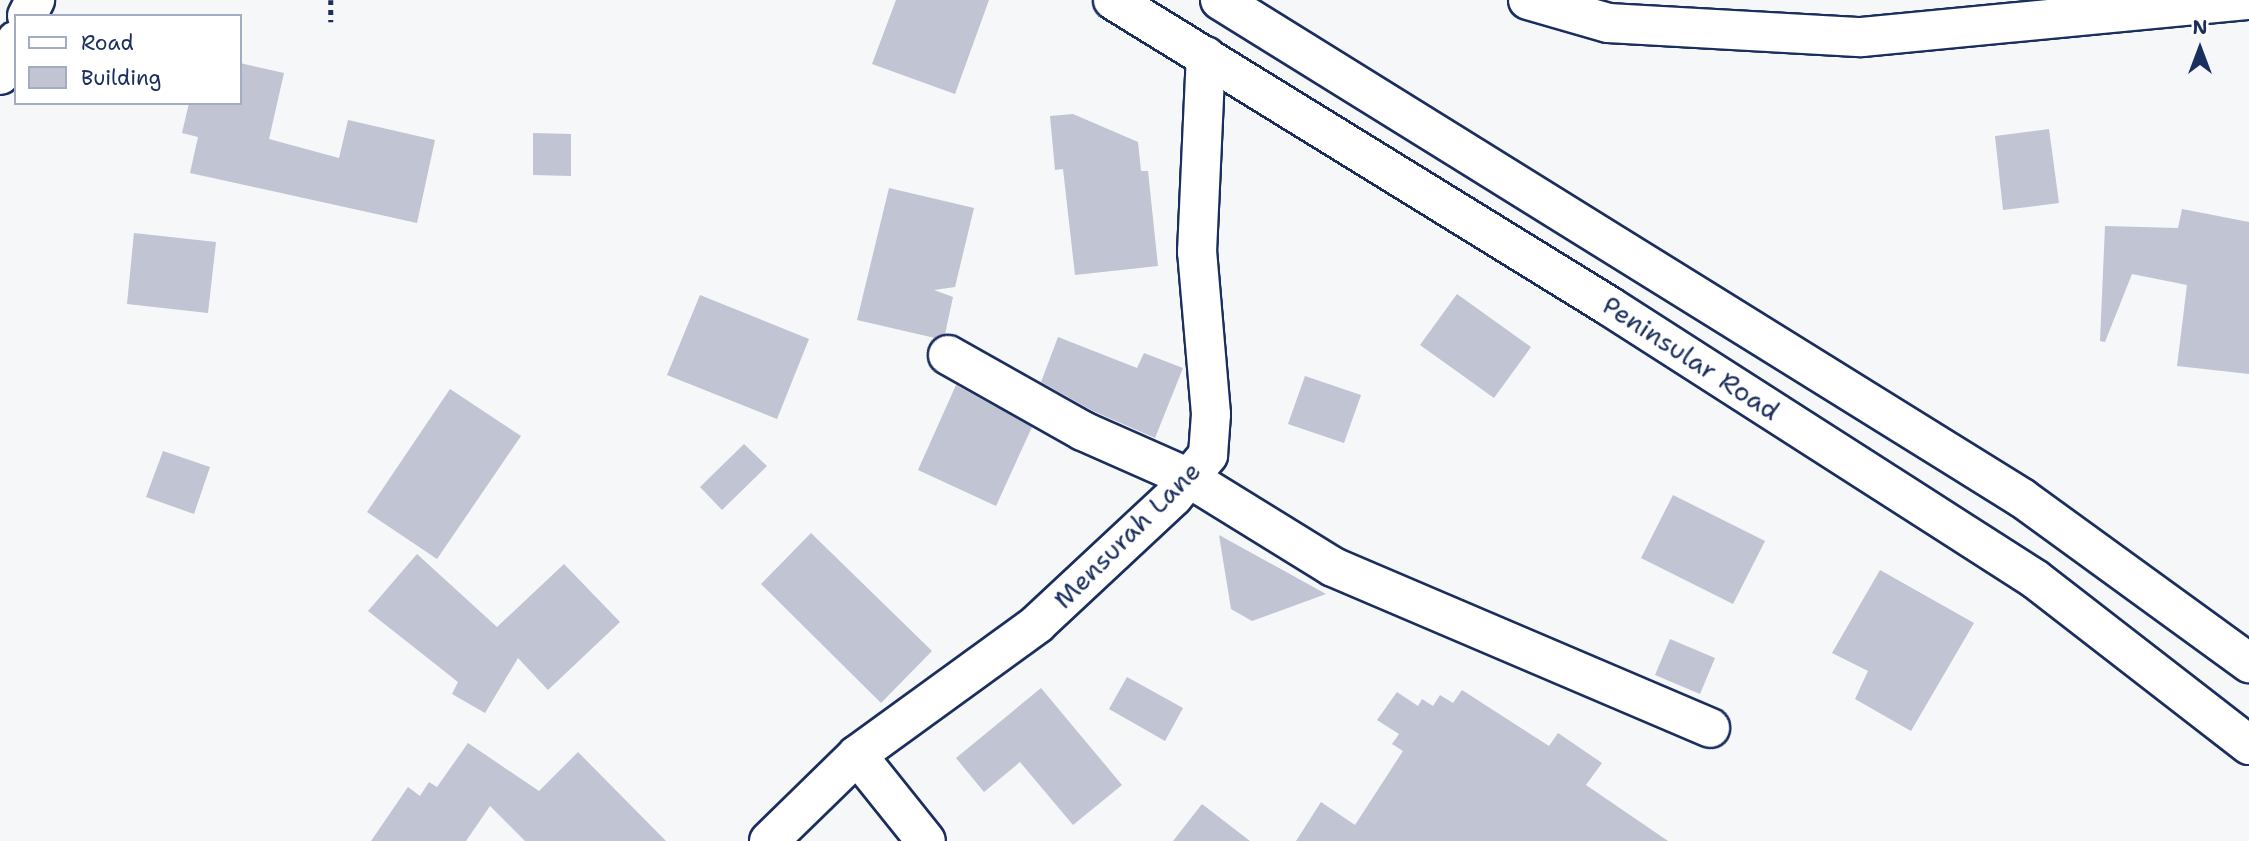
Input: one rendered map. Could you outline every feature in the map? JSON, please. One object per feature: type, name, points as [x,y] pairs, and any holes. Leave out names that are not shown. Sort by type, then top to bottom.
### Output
[{"type":"street","name":"Peninsular Road","points":[[1113,0],[1609,306],[2035,579],[2249,745]]},
{"type":"street","name":"Peninsular Road","points":[[1220,0],[2022,498],[2249,663]]},
{"type":"street","points":[[1528,0],[1608,23],[1862,37],[2249,0]]},
{"type":"street","points":[[0,75],[14,45]]},
{"type":"street","name":"Mensurah Lane","points":[[769,841],[857,755],[1037,624],[1189,478],[1208,455],[1211,415],[1197,252],[1206,56]]},
{"type":"street","points":[[948,355],[1083,432],[1189,478],[1333,567],[1710,728]]},
{"type":"street","points":[[857,755],[926,841]]},
{"type":"path","points":[[331,0],[331,22]]},
{"type":"building","points":[[896,0],[989,0],[955,94],[872,64]]},
{"type":"building","points":[[242,63],[284,73],[269,139],[339,158],[348,120],[435,140],[417,223],[190,173],[198,137],[182,133],[189,105],[242,105]]},
{"type":"building","points":[[1073,114],[1138,142],[1141,171],[1148,171],[1158,266],[1075,275],[1063,169],[1055,170],[1050,116]]},
{"type":"building","points":[[2049,129],[2059,203],[2003,210],[1995,136]]},
{"type":"building","points":[[533,133],[571,134],[571,176],[533,175]]},
{"type":"building","points":[[889,188],[974,208],[955,287],[934,290],[953,297],[945,334],[935,338],[857,320]]},
{"type":"building","points":[[2182,209],[2249,222],[2249,374],[2177,366],[2187,285],[2132,274],[2105,342],[2100,341],[2105,226],[2178,228]]},
{"type":"building","points":[[134,233],[216,242],[208,313],[127,304]]},
{"type":"building","points":[[1457,294],[1531,347],[1494,398],[1420,345]]},
{"type":"building","points":[[700,295],[809,339],[777,419],[667,375]]},
{"type":"building","points":[[1058,337],[1137,368],[1144,353],[1183,368],[1155,438],[1093,411],[1041,382]]},
{"type":"building","points":[[1305,376],[1361,395],[1344,443],[1288,424]]},
{"type":"building","points":[[956,385],[1032,427],[996,506],[918,470]]},
{"type":"building","points":[[450,389],[521,436],[437,559],[367,512]]},
{"type":"building","points":[[744,444],[767,466],[722,510],[700,487]]},
{"type":"building","points":[[163,451],[210,467],[194,514],[146,497]]},
{"type":"building","points":[[1673,495],[1765,541],[1733,604],[1641,558]]},
{"type":"building","points":[[811,533],[932,651],[881,703],[761,584]]},
{"type":"building","points":[[1219,535],[1326,594],[1252,621],[1231,609]]},
{"type":"building","points":[[417,554],[497,627],[564,564],[620,622],[548,690],[518,658],[485,713],[452,694],[458,682],[368,611]]},
{"type":"building","points":[[1880,570],[1974,623],[1911,731],[1855,699],[1868,671],[1832,653]]},
{"type":"building","points":[[1670,639],[1715,658],[1700,694],[1655,675]]},
{"type":"building","points":[[1127,677],[1183,708],[1165,741],[1109,709]]},
{"type":"building","points":[[1041,688],[1122,785],[1073,825],[1020,762],[984,792],[956,758]]},
{"type":"building","points":[[1462,690],[1549,746],[1558,733],[1602,763],[1586,785],[1668,841],[1296,841],[1321,802],[1355,825],[1403,751],[1392,744],[1399,734],[1377,720],[1397,692],[1418,706],[1422,699],[1433,706],[1440,695],[1453,703]]},
{"type":"building","points":[[468,743],[539,791],[578,752],[666,841],[525,841],[490,806],[466,841],[371,841],[408,787],[420,796],[429,782],[437,787]]},
{"type":"building","points":[[1202,804],[1250,841],[1173,841]]}]
